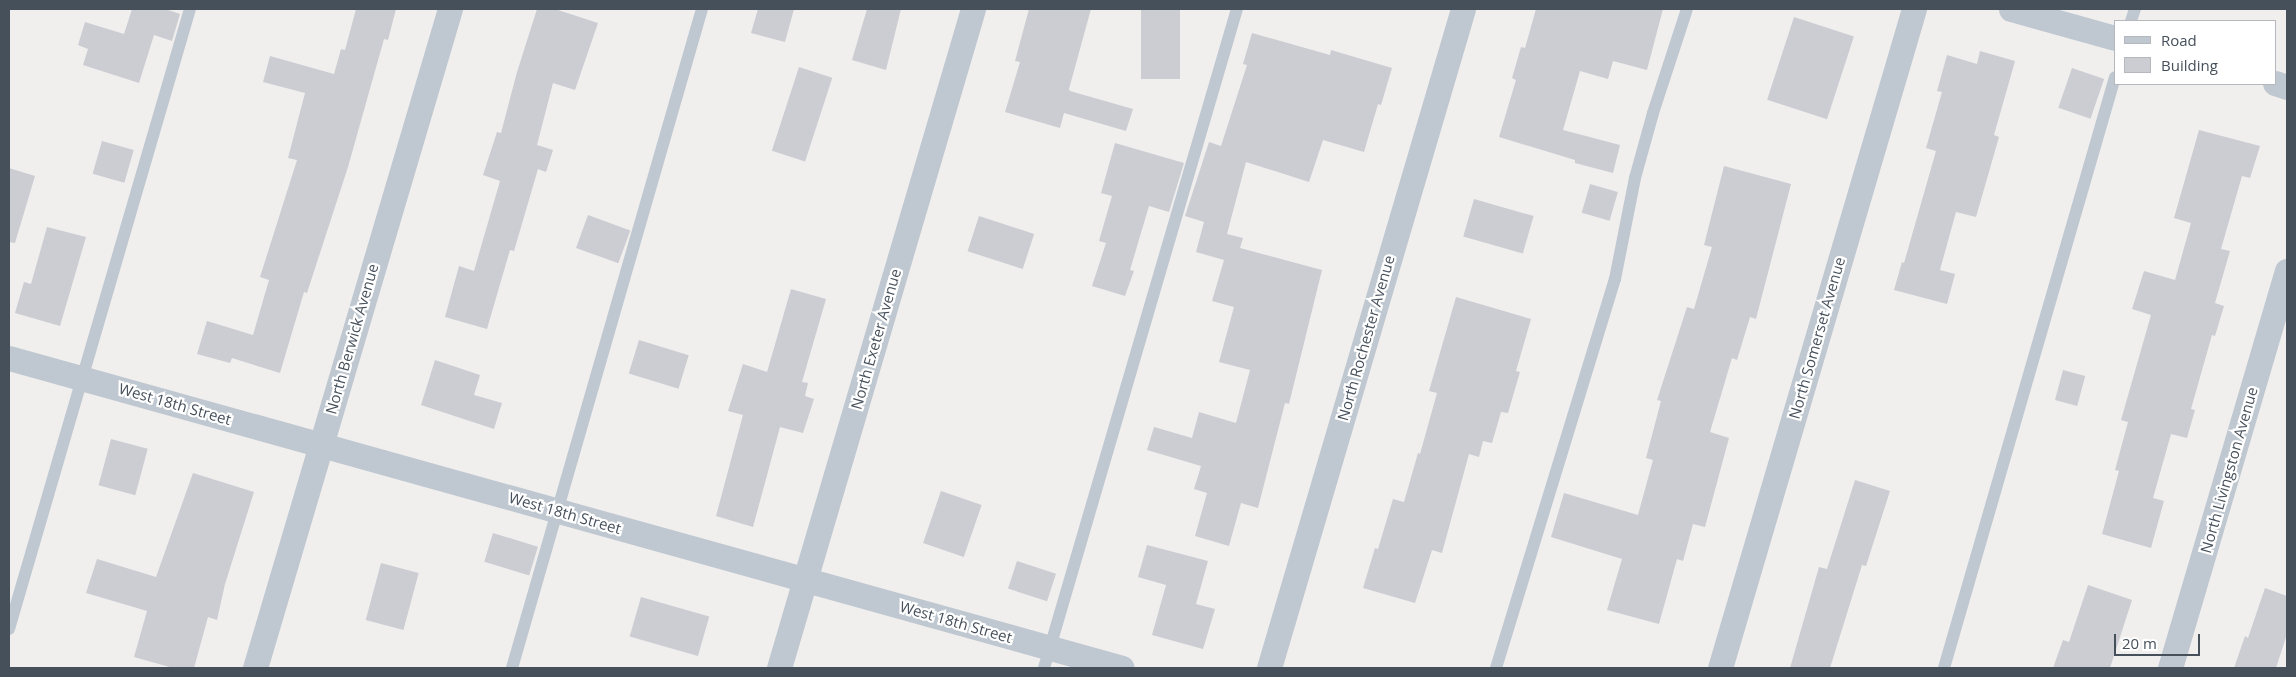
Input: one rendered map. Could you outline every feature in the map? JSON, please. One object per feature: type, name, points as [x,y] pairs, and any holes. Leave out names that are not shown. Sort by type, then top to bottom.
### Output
[{"type":"street","name":"North Berwick Avenue","points":[[255,668],[450,9]]},
{"type":"street","name":"North Exeter Avenue","points":[[779,668],[973,9]]},
{"type":"street","name":"North Rochester Avenue","points":[[1269,668],[1463,9]]},
{"type":"street","name":"North Somerset Avenue","points":[[1720,668],[1914,9]]},
{"type":"street","points":[[2011,9],[2114,38]]},
{"type":"street","name":"North Livingston Avenue","points":[[2170,668],[2287,271]]},
{"type":"street","name":"West 18th Street","points":[[9,358],[806,579],[1047,658],[1122,668]]},
{"type":"lane","points":[[9,629],[190,9]]},
{"type":"lane","points":[[512,668],[702,9]]},
{"type":"lane","points":[[1047,658],[1237,9]]},
{"type":"lane","points":[[1496,668],[1615,279],[1637,169],[1687,9]]},
{"type":"lane","points":[[1944,668],[2114,80]]},
{"type":"building","points":[[132,9],[165,9],[180,14],[172,41],[154,35],[139,83],[83,65],[88,49],[78,45],[85,22],[124,34]]},
{"type":"building","points":[[356,9],[396,9],[388,40],[384,39],[348,167],[307,293],[304,292],[280,373],[232,358],[230,363],[197,354],[207,321],[253,335],[269,280],[260,277],[297,160],[288,158],[305,93],[263,82],[270,56],[334,74],[341,49],[345,50]]},
{"type":"building","points":[[537,9],[555,9],[598,23],[575,90],[553,83],[537,145],[553,150],[546,172],[538,169],[514,251],[510,250],[487,329],[445,317],[459,266],[474,271],[500,181],[483,175],[497,132],[501,133],[517,72]]},
{"type":"building","points":[[758,9],[794,9],[785,42],[751,33]]},
{"type":"building","points":[[867,9],[901,9],[886,70],[852,60]]},
{"type":"building","points":[[1029,9],[1091,9],[1069,89],[1070,91],[1133,109],[1126,131],[1064,113],[1060,128],[1005,112],[1020,62],[1015,61]]},
{"type":"building","points":[[1141,9],[1180,9],[1180,79],[1141,79]]},
{"type":"building","points":[[1536,9],[1663,9],[1647,70],[1613,61],[1608,79],[1580,71],[1563,130],[1620,145],[1613,173],[1575,163],[1575,160],[1499,137],[1516,80],[1512,78],[1521,47],[1525,48]]},
{"type":"building","points":[[1794,17],[1854,36],[1827,119],[1767,100]]},
{"type":"building","points":[[1252,33],[1330,55],[1331,50],[1392,68],[1381,105],[1378,104],[1364,152],[1323,140],[1309,182],[1246,162],[1227,234],[1243,238],[1240,248],[1322,270],[1289,404],[1285,403],[1258,508],[1241,503],[1229,546],[1195,536],[1207,493],[1194,489],[1201,466],[1147,450],[1154,427],[1192,438],[1199,412],[1236,423],[1250,370],[1219,362],[1234,307],[1212,301],[1224,260],[1196,252],[1204,222],[1185,216],[1209,142],[1221,146],[1247,65],[1243,64]]},
{"type":"building","points":[[1980,51],[2015,61],[1994,135],[1999,137],[1976,217],[1956,212],[1940,270],[1955,274],[1947,304],[1894,290],[1902,262],[1904,263],[1936,151],[1926,148],[1942,92],[1937,91],[1947,55],[1977,64]]},
{"type":"building","points":[[799,67],[832,78],[805,162],[772,151]]},
{"type":"building","points":[[2072,68],[2104,79],[2090,119],[2058,108]]},
{"type":"building","points":[[2199,130],[2260,146],[2250,178],[2242,176],[2221,249],[2230,251],[2215,303],[2224,306],[2215,336],[2212,335],[2191,409],[2195,410],[2187,438],[2171,434],[2153,498],[2164,501],[2151,548],[2102,534],[2119,471],[2115,470],[2128,422],[2121,420],[2151,315],[2132,309],[2144,271],[2175,280],[2191,223],[2174,218]]},
{"type":"building","points":[[102,141],[134,150],[124,183],[93,174]]},
{"type":"building","points":[[1115,143],[1184,163],[1169,212],[1149,206],[1130,270],[1134,271],[1125,296],[1092,286],[1106,243],[1099,241],[1112,196],[1101,193]]},
{"type":"building","points":[[1724,166],[1791,184],[1756,319],[1750,317],[1737,360],[1732,358],[1710,432],[1729,438],[1705,527],[1693,524],[1683,561],[1677,559],[1659,624],[1607,610],[1622,559],[1551,537],[1564,493],[1638,515],[1653,460],[1646,458],[1661,401],[1657,400],[1687,307],[1694,309],[1712,247],[1704,245]]},
{"type":"building","points":[[9,168],[35,176],[15,243],[9,242]]},
{"type":"building","points":[[1590,184],[1618,192],[1610,221],[1582,213]]},
{"type":"building","points":[[1474,199],[1534,216],[1523,254],[1463,236]]},
{"type":"building","points":[[588,215],[630,230],[618,263],[576,248]]},
{"type":"building","points":[[979,216],[1034,234],[1023,269],[968,251]]},
{"type":"building","points":[[47,227],[86,237],[60,326],[15,313],[24,282],[31,284]]},
{"type":"building","points":[[791,289],[826,299],[802,382],[808,383],[805,396],[814,399],[803,433],[780,427],[753,527],[716,516],[743,415],[728,411],[743,364],[767,372]]},
{"type":"building","points":[[1456,297],[1531,319],[1516,371],[1520,372],[1508,413],[1501,412],[1492,443],[1483,441],[1479,457],[1469,454],[1442,553],[1432,550],[1415,603],[1363,588],[1375,548],[1378,549],[1393,499],[1404,502],[1418,453],[1420,454],[1437,393],[1429,391]]},
{"type":"building","points":[[639,340],[689,355],[678,389],[629,373]]},
{"type":"building","points":[[435,360],[480,375],[474,395],[502,403],[494,429],[421,405]]},
{"type":"building","points":[[2063,370],[2085,376],[2077,406],[2055,400]]},
{"type":"building","points":[[111,439],[148,449],[135,495],[99,485]]},
{"type":"building","points":[[193,473],[254,492],[225,584],[217,620],[208,617],[194,668],[173,668],[134,657],[147,611],[86,593],[97,559],[156,577]]},
{"type":"building","points":[[1855,480],[1890,491],[1866,566],[1862,565],[1830,668],[1790,668],[1819,567],[1827,569]]},
{"type":"building","points":[[941,491],[982,505],[964,557],[923,543]]},
{"type":"building","points":[[493,533],[538,547],[529,575],[484,562]]},
{"type":"building","points":[[1147,545],[1208,561],[1196,604],[1215,609],[1203,649],[1152,635],[1166,585],[1138,577]]},
{"type":"building","points":[[1017,561],[1056,574],[1047,601],[1008,589]]},
{"type":"building","points":[[381,563],[419,573],[403,630],[366,620]]},
{"type":"building","points":[[2088,585],[2132,600],[2110,668],[2053,668],[2063,640],[2069,642]]},
{"type":"building","points":[[2265,588],[2287,596],[2287,634],[2276,668],[2234,668],[2245,636],[2248,638]]},
{"type":"building","points":[[641,597],[709,617],[698,656],[630,636]]}]
